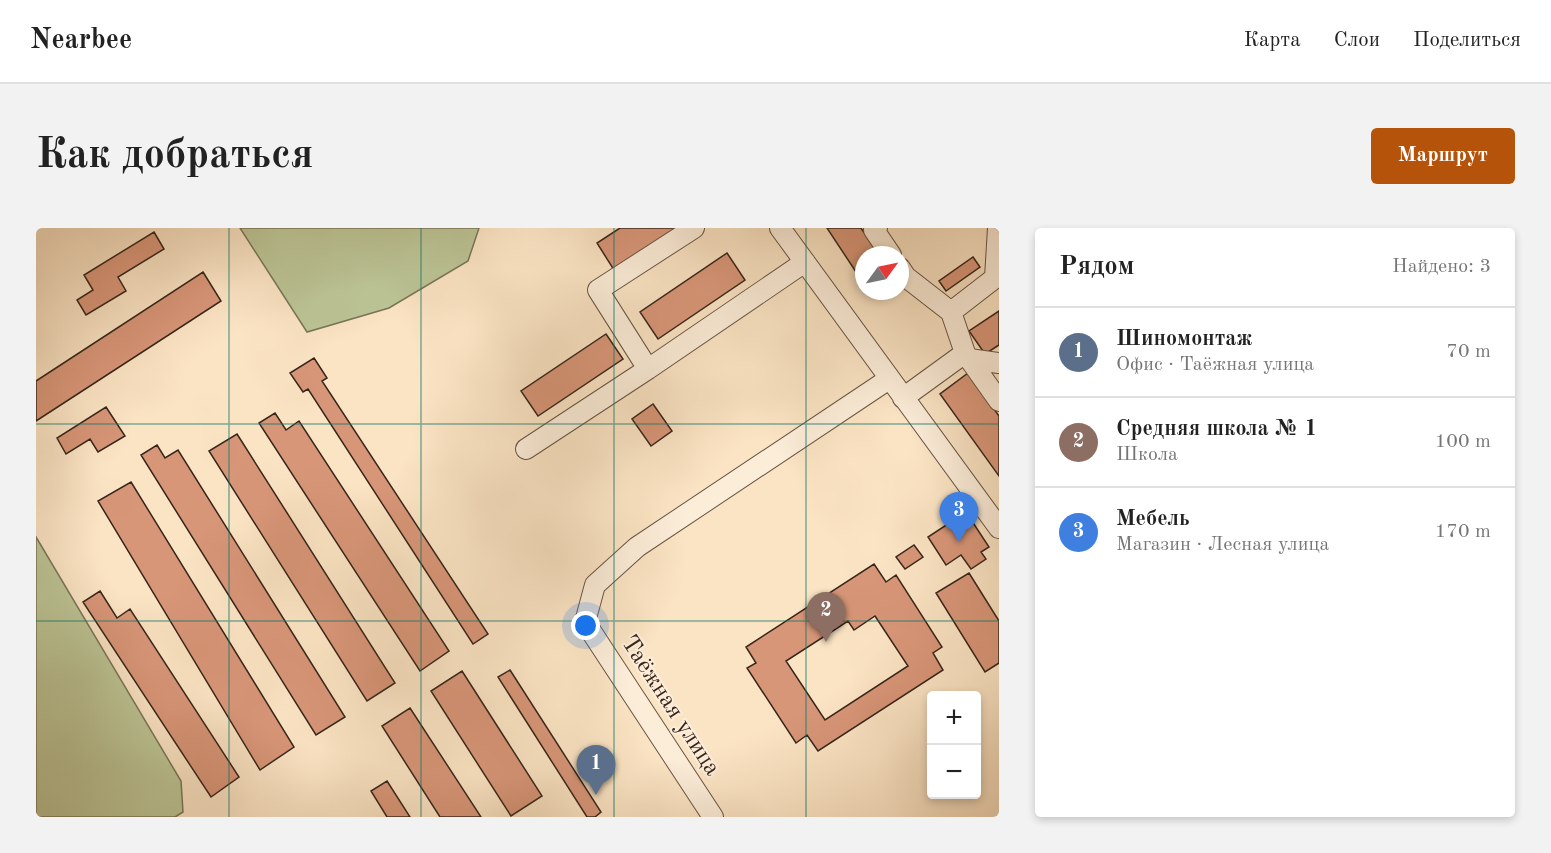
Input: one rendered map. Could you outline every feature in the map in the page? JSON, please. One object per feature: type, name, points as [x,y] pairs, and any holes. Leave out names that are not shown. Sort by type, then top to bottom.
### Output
[{"type":"street","points":[[648,369],[598,290],[694,228]]},
{"type":"street","points":[[780,228],[999,528]]},
{"type":"street","points":[[877,228],[874,230],[885,246]]},
{"type":"street","points":[[951,312],[996,278],[998,228]]},
{"type":"street","points":[[526,449],[805,262]]},
{"type":"street","points":[[909,279],[951,312],[967,356],[999,401]]},
{"type":"street","points":[[903,398],[967,356],[999,363]]},
{"type":"street","name":"Таёжная улица","points":[[713,817],[585,622],[595,585],[637,547],[889,379]]},
{"type":"green space","points":[[240,228],[479,228],[468,261],[389,308],[307,332]]},
{"type":"green space","points":[[36,537],[181,781],[183,812],[175,817],[36,817]]},
{"type":"building","points":[[620,228],[677,228],[614,270],[597,243]]},
{"type":"building","points":[[827,228],[861,228],[873,246],[855,246],[855,270]]},
{"type":"building","points":[[154,232],[164,249],[118,277],[126,291],[86,315],[77,300],[93,290],[84,275]]},
{"type":"building","points":[[727,253],[745,280],[658,339],[640,312]]},
{"type":"building","points":[[973,257],[980,267],[946,291],[939,281]]},
{"type":"building","points":[[203,272],[221,301],[36,421],[36,381]]},
{"type":"building","points":[[999,311],[999,345],[985,354],[969,331]]},
{"type":"building","points":[[606,334],[623,359],[538,416],[521,391]]},
{"type":"building","points":[[314,358],[327,378],[322,381],[488,634],[473,644],[308,389],[303,392],[290,373]]},
{"type":"building","points":[[968,373],[999,416],[999,476],[940,394]]},
{"type":"building","points":[[653,404],[672,431],[651,446],[632,419]]},
{"type":"building","points":[[106,407],[125,436],[98,452],[90,439],[66,454],[57,438]]},
{"type":"building","points":[[275,413],[286,430],[299,421],[449,651],[420,671],[259,423]]},
{"type":"building","points":[[237,434],[395,683],[367,701],[209,451]]},
{"type":"building","points":[[157,445],[165,458],[178,450],[345,717],[316,735],[141,455]]},
{"type":"building","points":[[131,482],[294,747],[260,770],[98,501]]},
{"type":"building","points":[[966,512],[989,547],[981,552],[986,559],[971,569],[961,555],[946,565],[928,537]]},
{"type":"building","points":[[914,545],[923,557],[905,569],[896,557]]},
{"type":"building","points":[[874,564],[886,582],[896,575],[942,647],[933,653],[943,670],[818,751],[807,735],[796,743],[747,668],[756,663],[746,647]],"holes":[[[875,616],[908,666],[825,720],[786,661],[848,621],[854,630]]]},
{"type":"building","points":[[969,573],[999,621],[999,663],[985,672],[936,593]]},
{"type":"building","points":[[100,591],[117,618],[130,609],[239,777],[211,797],[83,602]]},
{"type":"building","points":[[510,670],[601,812],[595,817],[587,817],[498,677]]},
{"type":"building","points":[[462,671],[542,796],[511,816],[431,691]]},
{"type":"building","points":[[410,708],[481,817],[440,817],[382,726]]},
{"type":"building","points":[[387,781],[410,817],[387,817],[371,791]]},
{"type":"place","name":"Мебель","points":[[959,542]]},
{"type":"place","name":"Средняя школа № 1","points":[[826,642]]},
{"type":"place","name":"Шиномонтаж","points":[[596,795]]}]
